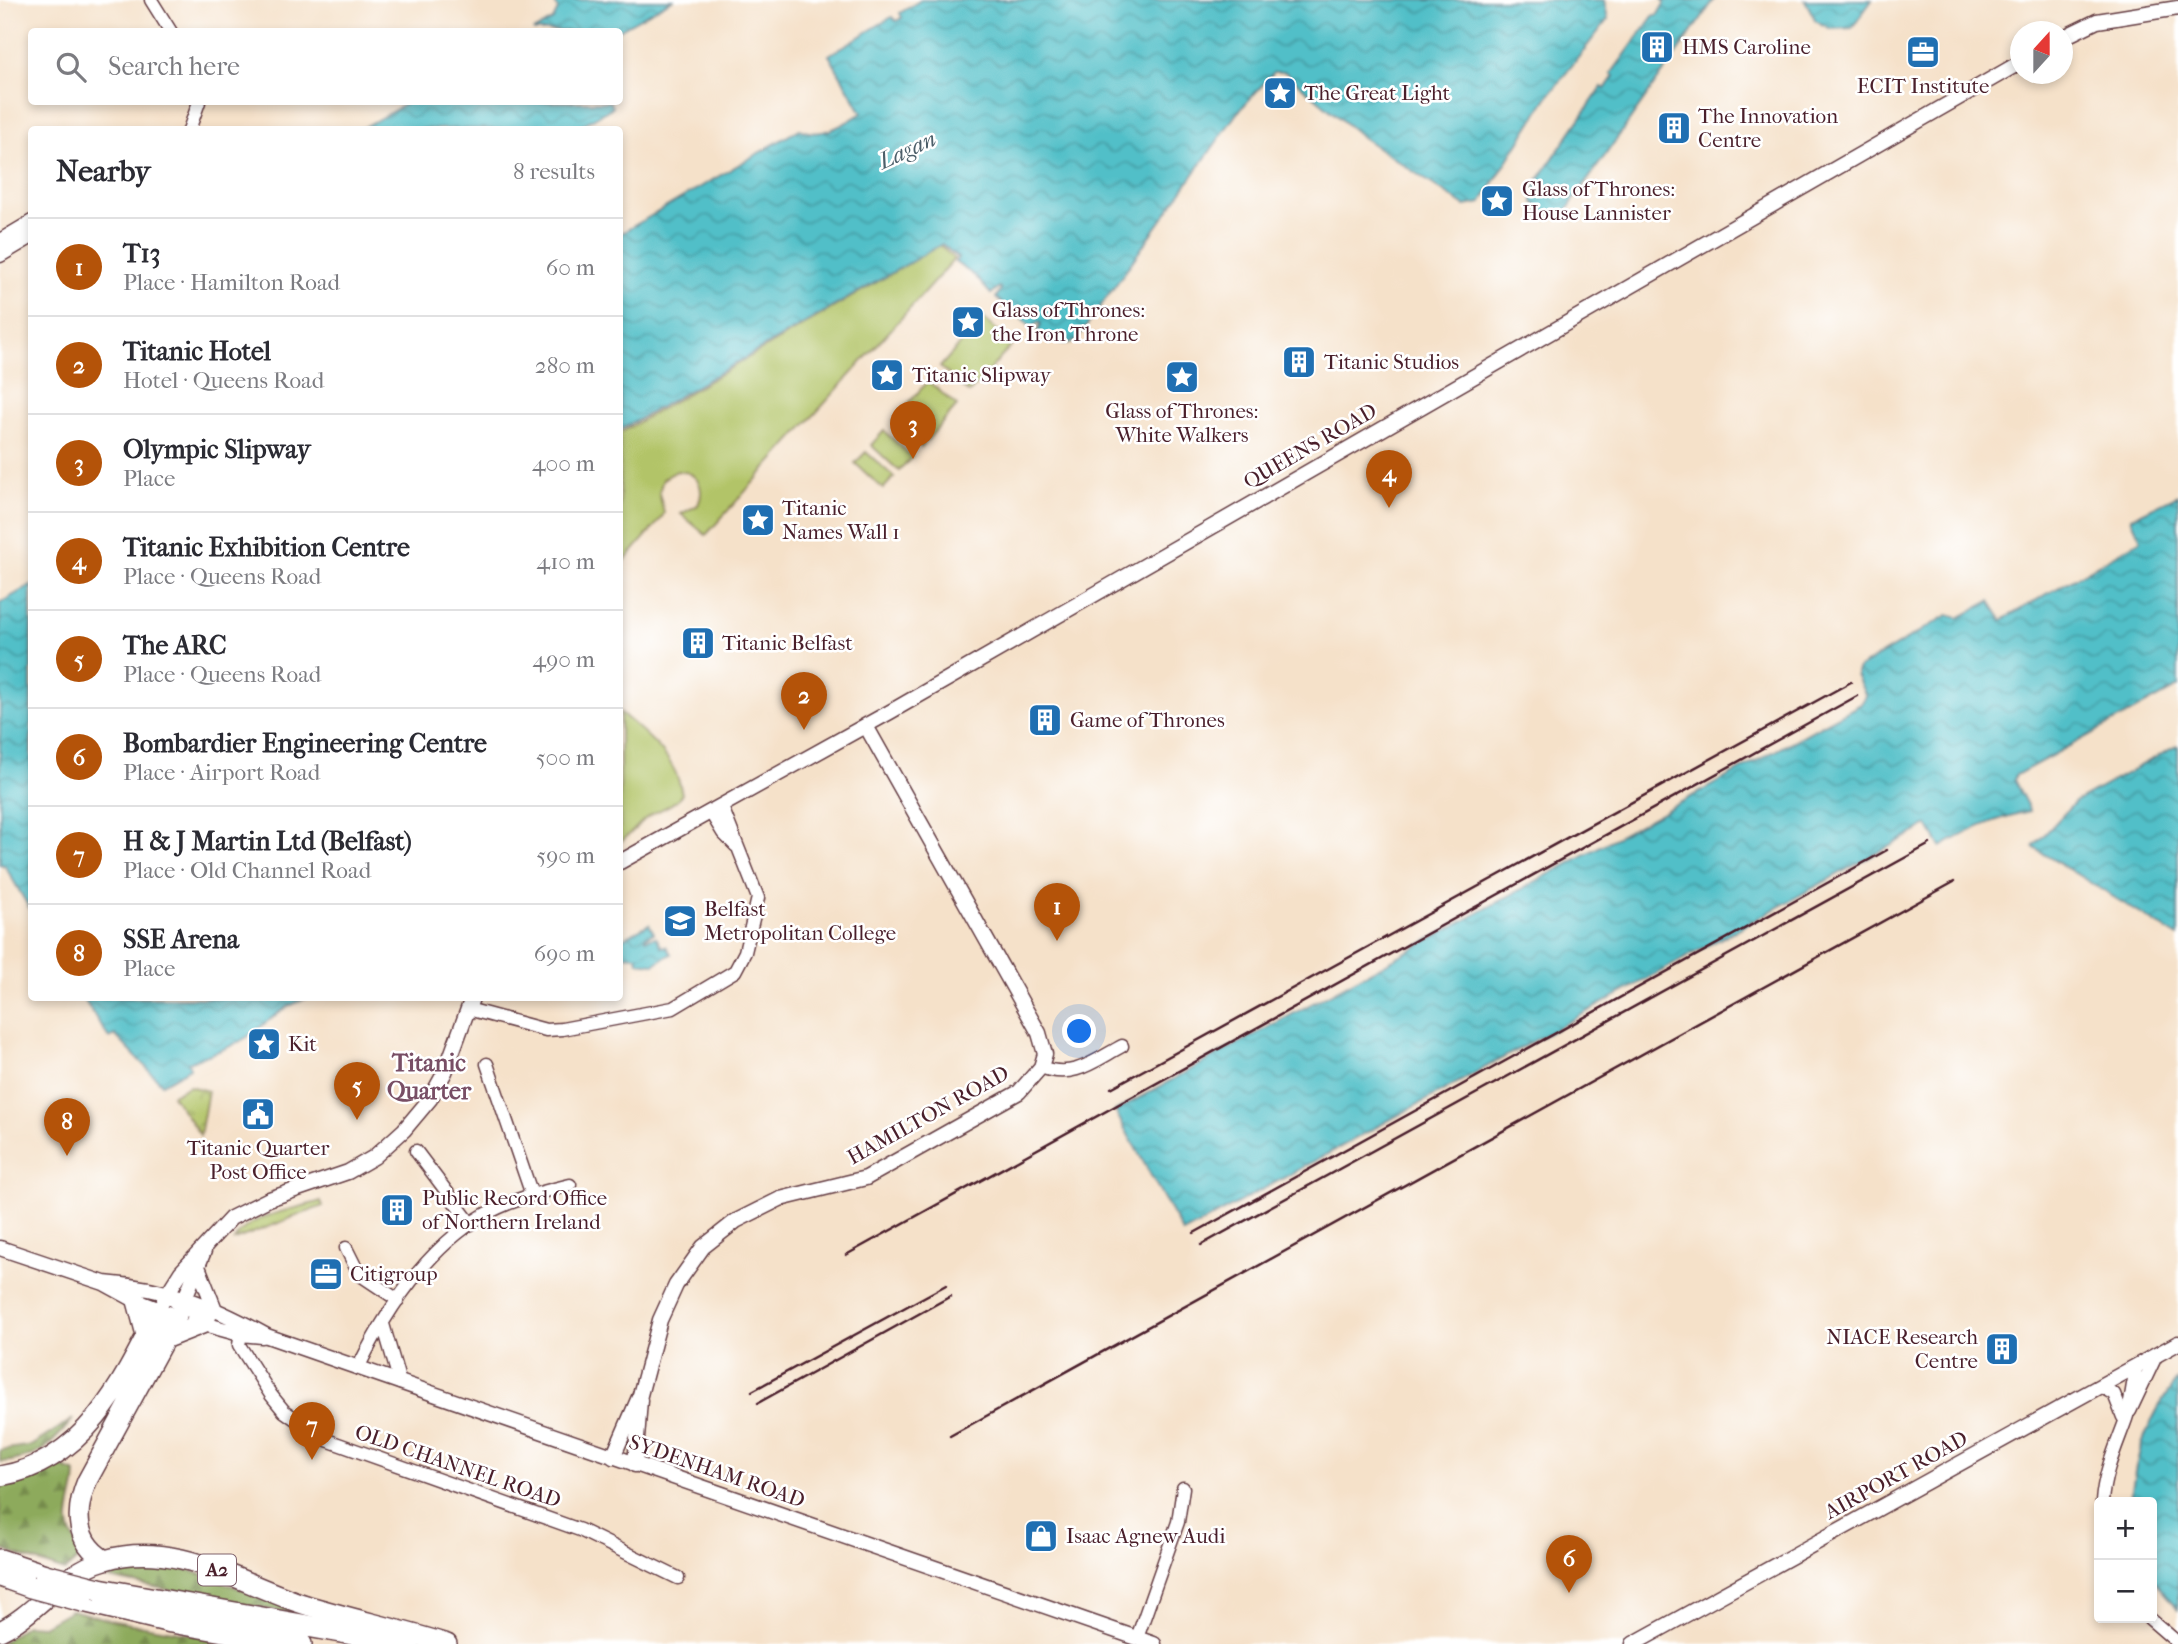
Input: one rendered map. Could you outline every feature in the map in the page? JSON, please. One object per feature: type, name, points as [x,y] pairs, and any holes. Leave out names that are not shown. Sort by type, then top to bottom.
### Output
[{"type":"highway","points":[[137,1301],[155,1337]]},
{"type":"highway","points":[[105,1559],[90,1548],[78,1524],[79,1502],[172,1304]]},
{"type":"highway","points":[[0,1476],[37,1466],[74,1443],[155,1337],[202,1324]]},
{"type":"highway","points":[[58,1455],[75,1463],[87,1481]]},
{"type":"highway","name":"A2","points":[[0,1631],[80,1571],[105,1559],[141,1554],[185,1558],[303,1604],[447,1644]]},
{"type":"highway","points":[[0,1560],[38,1581]]},
{"type":"highway","points":[[0,1576],[38,1581],[91,1595],[171,1622],[301,1644]]},
{"type":"highway","points":[[91,1595],[409,1644]]},
{"type":"street","points":[[151,0],[168,28]]},
{"type":"street","points":[[2073,33],[2097,21],[2178,8]]},
{"type":"street","name":"QUEENS ROAD","points":[[623,860],[866,726],[2010,68]]},
{"type":"street","points":[[190,126],[198,105]]},
{"type":"street","points":[[0,241],[28,224]]},
{"type":"street","points":[[0,255],[28,238]]},
{"type":"street","name":"HAMILTON ROAD","points":[[613,1457],[640,1395],[660,1320],[676,1285],[703,1247],[736,1221],[780,1199],[866,1178],[1019,1092],[1041,1067],[1045,1054],[1039,1033],[866,726]]},
{"type":"street","points":[[172,1304],[181,1272],[204,1250],[223,1225],[238,1213],[269,1199],[348,1172],[374,1157],[404,1130],[430,1099],[445,1072],[470,1003],[546,1030],[638,1017],[673,1008],[735,971],[758,898],[752,876],[736,846],[723,833],[717,810]]},
{"type":"street","points":[[1041,1067],[1057,1073],[1077,1070],[1122,1046]]},
{"type":"street","points":[[487,1064],[532,1195]]},
{"type":"street","points":[[416,1151],[471,1224]]},
{"type":"street","points":[[358,1368],[398,1300],[431,1258],[471,1224],[532,1195],[570,1185]]},
{"type":"street","name":"SYDENHAM ROAD","points":[[0,1248],[104,1283],[137,1301],[214,1307],[244,1330]]},
{"type":"street","points":[[346,1248],[359,1274],[398,1300]]},
{"type":"street","points":[[172,1304],[199,1269],[204,1250]]},
{"type":"street","points":[[199,1269],[214,1307]]},
{"type":"street","name":"SYDENHAM ROAD","points":[[104,1283],[125,1284],[172,1304],[202,1324],[267,1336],[1154,1644]]},
{"type":"street","points":[[172,1304],[244,1330]]},
{"type":"street","points":[[383,1324],[400,1383]]},
{"type":"street","name":"OLD CHANNEL ROAD","points":[[244,1330],[238,1342],[271,1395],[301,1424],[324,1438],[580,1530],[678,1578]]},
{"type":"street","name":"AIRPORT ROAD","points":[[1633,1644],[2178,1343]]},
{"type":"street","points":[[2102,1497],[2103,1483],[2126,1420],[2157,1354]]},
{"type":"street","points":[[2126,1420],[2130,1387],[2137,1366]]},
{"type":"street","points":[[2100,1386],[2114,1394],[2126,1420]]},
{"type":"street","name":"HAMILTON ROAD","points":[[635,1465],[640,1395]]},
{"type":"street","points":[[1138,1638],[1178,1522],[1183,1488]]},
{"type":"street","points":[[2154,1623],[2178,1643]]},
{"type":"green space","points":[[940,245],[954,259],[706,535],[681,514],[698,505],[701,492],[698,481],[690,474],[677,471],[663,479],[659,493],[664,513],[661,519],[623,563],[623,431]]},
{"type":"green space","points":[[983,318],[1013,344],[969,393],[940,367]]},
{"type":"green space","points":[[928,381],[957,406],[921,447],[893,421]]},
{"type":"green space","points":[[884,431],[912,457],[899,471],[871,445]]},
{"type":"green space","points":[[866,452],[894,477],[883,489],[855,463]]},
{"type":"green space","points":[[623,715],[650,738],[667,758],[679,781],[682,794],[674,802],[645,819],[623,840]]},
{"type":"green space","points":[[189,1086],[208,1091],[200,1135],[172,1095]]},
{"type":"green space","points":[[321,1201],[323,1206],[234,1240],[250,1224],[261,1219]]},
{"type":"green space","points":[[73,1419],[58,1437],[34,1455],[0,1462],[0,1450],[32,1445]]},
{"type":"green space","points":[[59,1466],[76,1473],[69,1523],[71,1532],[84,1554],[65,1571],[0,1549],[0,1486],[27,1481]]},
{"type":"green space","points":[[146,1562],[189,1570],[330,1621],[107,1578]]},
{"type":"green space","points":[[71,1610],[114,1621],[250,1644],[0,1644],[26,1625],[43,1626]]},
{"type":"water","points":[[554,0],[672,0],[622,28],[538,28],[553,20],[558,10]]},
{"type":"water","name":"Lagan","points":[[921,0],[1604,0],[1608,19],[1546,99],[1481,203],[1465,206],[1362,137],[1285,72],[1274,72],[1237,113],[1076,341],[1056,342],[1038,332],[1041,324],[1038,322],[1033,328],[996,298],[1001,289],[999,287],[991,294],[975,276],[955,262],[958,258],[942,244],[623,428],[623,232],[800,129],[824,132],[862,113],[829,55],[892,17],[896,21],[902,18],[900,13]]},
{"type":"water","points":[[1663,0],[1714,0],[1566,211],[1544,214],[1533,201],[1536,183],[1602,87],[1605,89],[1614,76],[1611,74],[1654,15],[1657,16],[1665,2]]},
{"type":"water","points":[[1805,0],[1872,0],[1852,28],[1831,29],[1816,21]]},
{"type":"water","points":[[404,105],[613,107],[580,126],[366,126]]},
{"type":"water","points":[[2178,495],[2178,687],[2016,775],[2014,780],[2030,811],[1984,825],[1941,847],[1928,825],[1183,1233],[1115,1111],[1861,704],[1866,696],[1856,675],[1859,668],[1948,615],[1959,618],[1990,601],[2002,620],[2141,540],[2131,518]]},
{"type":"water","points":[[28,587],[28,906],[5,866],[0,864],[0,603]]},
{"type":"water","points":[[2178,745],[2178,937],[2033,847],[2075,802]]},
{"type":"water","points":[[649,924],[654,933],[645,937],[646,939],[656,937],[662,947],[666,946],[671,954],[654,964],[638,962],[637,956],[623,955],[623,938]]},
{"type":"water","points":[[85,1001],[299,1001],[238,1042],[188,1062],[190,1068],[162,1084],[115,1035],[109,1038]]},
{"type":"water","points":[[2178,1379],[2178,1609],[2157,1585],[2157,1497],[2132,1497],[2145,1437]]},
{"type":"railway","points":[[1111,1088],[1851,682]]},
{"type":"railway","points":[[846,1255],[1857,696]]},
{"type":"railway","points":[[1201,1245],[1930,844]]},
{"type":"railway","points":[[1194,1233],[1887,850]]},
{"type":"railway","points":[[950,1436],[1954,882]]},
{"type":"railway","points":[[752,1391],[946,1285]]},
{"type":"railway","points":[[758,1403],[951,1296]]},
{"type":"place","name":"HMS Caroline","points":[[1657,47]]},
{"type":"place","name":"ECIT Institute","points":[[1923,52]]},
{"type":"place","name":"The Great Light","points":[[1280,93]]},
{"type":"place","name":"The Innovation Centre","points":[[1674,128]]},
{"type":"place","name":"Glass of Thrones: House Lannister","points":[[1497,201]]},
{"type":"place","name":"Glass of Thrones: the Iron Throne","points":[[968,322]]},
{"type":"place","name":"Titanic Studios","points":[[1299,362]]},
{"type":"place","name":"Titanic Slipway","points":[[887,375]]},
{"type":"place","name":"Glass of Thrones: White Walkers","points":[[1182,377]]},
{"type":"place","name":"Olympic Slipway","points":[[913,459]]},
{"type":"place","name":"Titanic Exhibition Centre","points":[[1389,508]]},
{"type":"place","name":"Titanic Names Wall 1","points":[[758,520]]},
{"type":"place","name":"Titanic Belfast","points":[[698,643]]},
{"type":"place","name":"Game of Thrones","points":[[1045,720]]},
{"type":"place","name":"Titanic Hotel","points":[[804,730]]},
{"type":"place","name":"Belfast Metropolitan College","points":[[680,921]]},
{"type":"place","name":"T13","points":[[1057,941]]},
{"type":"place","name":"Kit","points":[[264,1044]]},
{"type":"place","name":"Titanic Quarter Post Office","points":[[258,1114]]},
{"type":"place","name":"The ARC","points":[[357,1120]]},
{"type":"place","name":"SSE Arena","points":[[67,1156]]},
{"type":"place","name":"Public Record Office of Northern Ireland","points":[[397,1210]]},
{"type":"place","name":"Citigroup","points":[[326,1274]]},
{"type":"place","name":"NIACE Research Centre","points":[[2002,1349]]},
{"type":"place","name":"H & J Martin Ltd (Belfast)","points":[[312,1460]]},
{"type":"place","name":"Isaac Agnew Audi","points":[[1041,1536]]},
{"type":"place","name":"Bombardier Engineering Centre","points":[[1569,1593]]},
{"type":"district","name":"Titanic Quarter","points":[[429,1077]]}]
